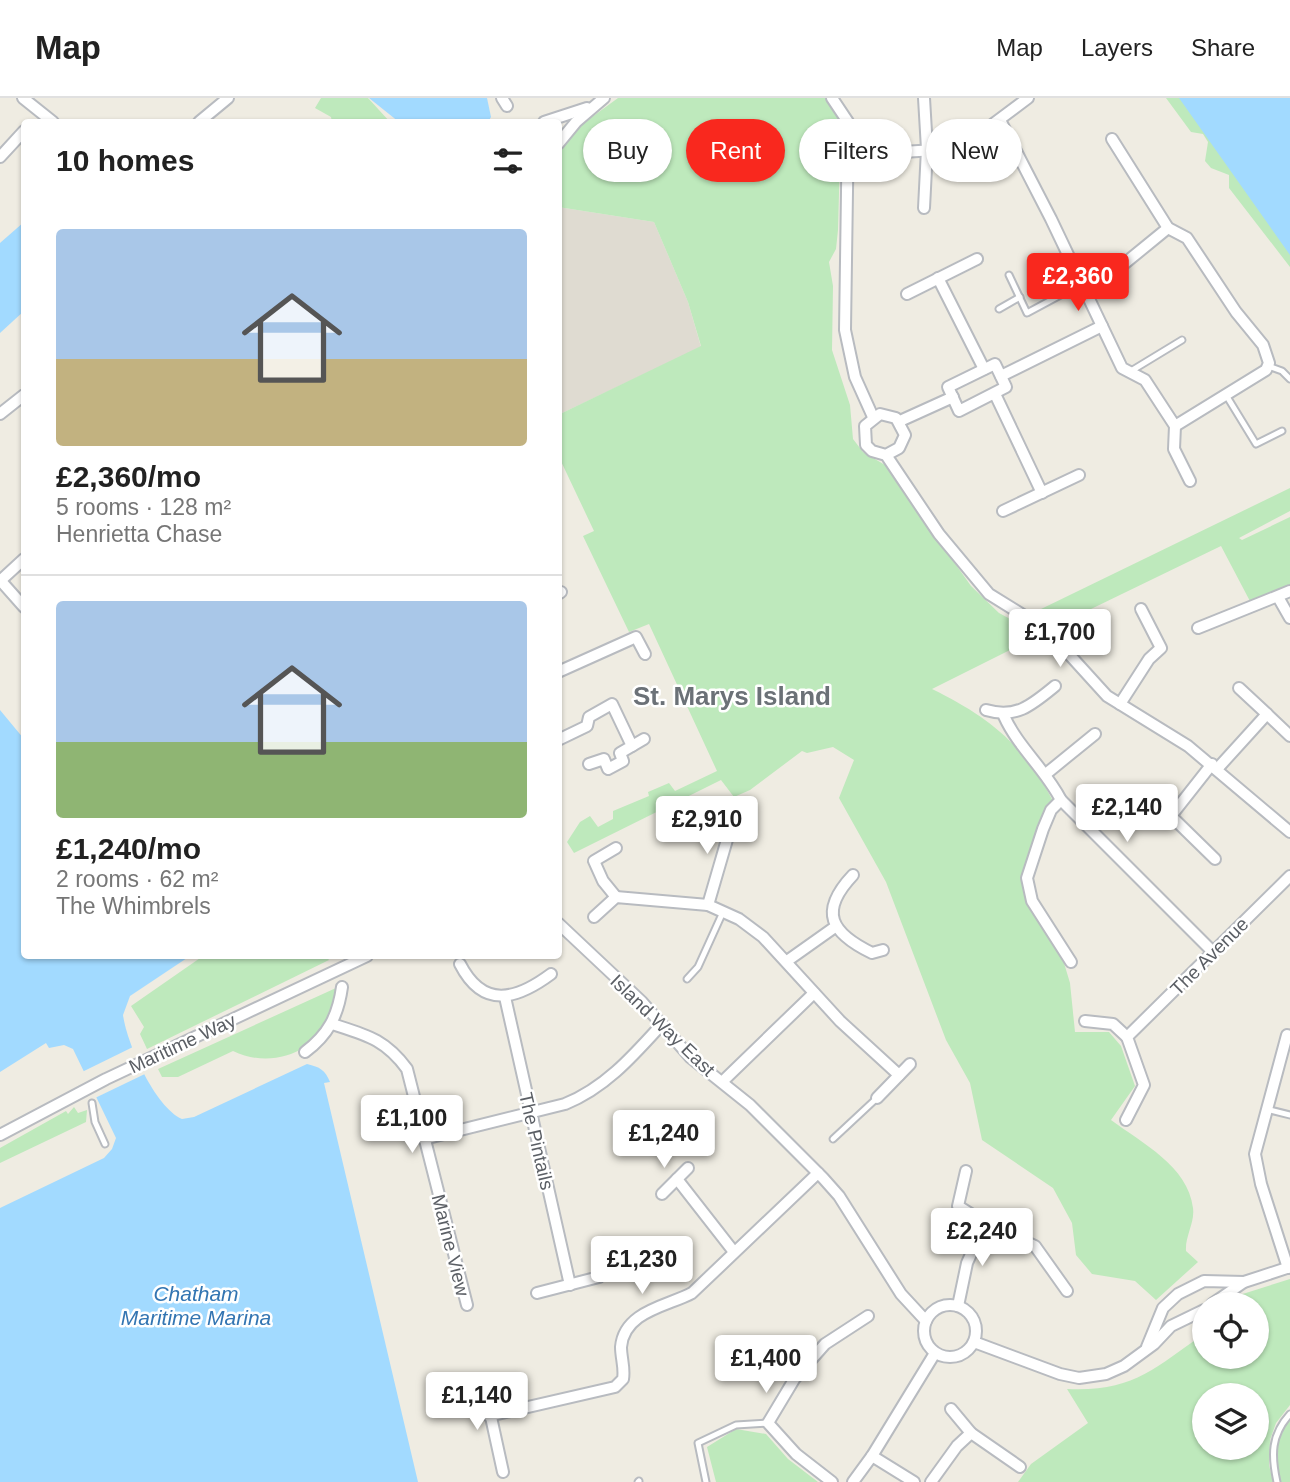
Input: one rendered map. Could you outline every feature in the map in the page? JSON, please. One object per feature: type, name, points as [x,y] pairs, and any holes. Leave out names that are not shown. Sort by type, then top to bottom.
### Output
[{"type":"street","points":[[23,98],[36,118]]},
{"type":"street","points":[[203,119],[228,98]]},
{"type":"street","points":[[562,140],[604,98]]},
{"type":"street","points":[[832,98],[848,121],[845,330],[855,377],[873,417]]},
{"type":"street","points":[[924,98],[926,132]]},
{"type":"street","points":[[1001,119],[1028,98]]},
{"type":"street","points":[[554,119],[592,107]]},
{"type":"street","points":[[0,157],[21,134]]},
{"type":"street","points":[[1111,138],[1168,228],[1187,238],[1236,312],[1263,345],[1268,366],[1175,426]]},
{"type":"street","points":[[1022,165],[1122,368],[1145,380],[1175,426],[1174,449],[1190,481]]},
{"type":"street","points":[[924,208],[926,169]]},
{"type":"street","points":[[1082,286],[1119,268],[1168,228]]},
{"type":"street","points":[[907,295],[977,259]]},
{"type":"street","points":[[939,278],[984,369]]},
{"type":"street","points":[[1001,376],[1102,326]]},
{"type":"street","points":[[995,364],[1006,387],[959,411],[948,387],[984,369],[995,364]]},
{"type":"street","points":[[995,394],[1042,493]]},
{"type":"street","points":[[0,414],[21,397]]},
{"type":"street","points":[[900,421],[953,397]]},
{"type":"street","points":[[886,455],[899,448],[905,435],[900,421],[885,414],[873,417],[865,426],[864,440],[873,451],[886,455],[939,534],[972,577],[1007,608],[1047,629],[1089,680],[1120,704],[1215,766],[1290,832]]},
{"type":"street","points":[[1003,511],[1079,475]]},
{"type":"street","points":[[21,562],[0,580],[21,604]]},
{"type":"street","points":[[1198,628],[1290,591]]},
{"type":"street","points":[[1278,597],[1290,618]]},
{"type":"street","points":[[1120,704],[1149,659],[1161,648],[1141,608]]},
{"type":"street","points":[[562,670],[636,637],[645,654]]},
{"type":"street","points":[[1004,716],[1034,704],[1055,686]]},
{"type":"street","points":[[1239,688],[1290,736]]},
{"type":"street","points":[[562,738],[587,726],[589,717],[612,704],[632,746]]},
{"type":"street","points":[[986,710],[1004,716],[1027,752],[1047,773],[1061,800],[1213,952]]},
{"type":"street","points":[[1215,859],[1171,816],[1215,766],[1267,714]]},
{"type":"street","points":[[1047,773],[1095,734]]},
{"type":"street","points":[[589,764],[604,759],[608,769],[623,761],[620,753],[644,739]]},
{"type":"street","points":[[1061,800],[1051,810],[1027,878],[1032,901],[1071,962]]},
{"type":"street","points":[[708,905],[733,819],[722,804]]},
{"type":"street","points":[[616,848],[594,861],[603,881],[616,897],[708,905],[763,937],[814,993],[899,1075]]},
{"type":"street","points":[[853,875],[834,901],[831,914],[835,927],[872,953],[883,950]]},
{"type":"street","name":"The Avenue","points":[[1127,1037],[1290,876]]},
{"type":"street","points":[[594,917],[616,897]]},
{"type":"street","name":"Island Way East","points":[[562,927],[662,1024],[690,1057],[750,1105],[839,1196],[901,1294],[926,1321],[924,1335],[935,1353]]},
{"type":"street","points":[[787,961],[835,927]]},
{"type":"street","name":"Maritime Way","points":[[0,1135],[361,959]]},
{"type":"street","points":[[460,964],[467,978],[480,988],[492,995],[505,997],[529,991],[551,974]]},
{"type":"street","points":[[305,1052],[320,1041],[332,1024],[342,987]]},
{"type":"street","points":[[722,1082],[814,993]]},
{"type":"street","name":"The Pintails","points":[[505,997],[570,1285]]},
{"type":"street","points":[[1085,1021],[1113,1024],[1127,1037],[1144,1085],[1126,1120]]},
{"type":"street","name":"Marine View","points":[[332,1024],[373,1037],[393,1050],[407,1069],[467,1305]]},
{"type":"street","points":[[424,1139],[565,1104],[600,1087],[662,1024]]},
{"type":"street","points":[[1229,1292],[1244,1282],[1289,1268],[1256,1166],[1256,1149],[1287,1035],[1290,1036]]},
{"type":"street","points":[[877,1098],[910,1064]]},
{"type":"street","points":[[662,1194],[688,1168]]},
{"type":"street","points":[[966,1171],[958,1206],[985,1223],[1035,1246],[1067,1291]]},
{"type":"street","points":[[489,1416],[615,1387],[623,1379],[621,1346],[632,1323],[651,1308],[675,1302],[692,1293],[818,1173]]},
{"type":"street","points":[[677,1180],[734,1252]]},
{"type":"street","points":[[958,1306],[967,1263],[985,1223]]},
{"type":"street","points":[[537,1293],[599,1277]]},
{"type":"street","points":[[1147,1347],[1163,1308],[1178,1294],[1204,1281],[1244,1282]]},
{"type":"street","points":[[853,1482],[872,1457],[935,1353],[953,1357],[969,1350],[974,1342],[974,1320],[958,1306],[941,1307],[926,1321]]},
{"type":"street","points":[[832,1482],[796,1454],[768,1423],[795,1378],[825,1343],[868,1316]]},
{"type":"street","points":[[974,1342],[1079,1378],[1118,1369],[1171,1326],[1192,1316]]},
{"type":"street","points":[[484,1385],[503,1472]]},
{"type":"street","points":[[951,1409],[971,1433],[1020,1467]]},
{"type":"street","points":[[931,1482],[957,1446],[971,1433]]},
{"type":"street","points":[[872,1457],[914,1482]]},
{"type":"lane","points":[[1009,275],[1027,313],[1082,286]]},
{"type":"lane","points":[[999,309],[1020,297]]},
{"type":"lane","points":[[1129,372],[1182,340]]},
{"type":"lane","points":[[1268,366],[1282,371],[1290,379]]},
{"type":"lane","points":[[1226,395],[1256,444],[1282,431]]},
{"type":"lane","points":[[687,979],[695,971],[723,912]]},
{"type":"lane","points":[[833,1139],[877,1098]]},
{"type":"lane","points":[[92,1103],[96,1133],[105,1144]]},
{"type":"lane","points":[[1266,1109],[1290,1115]]},
{"type":"lane","points":[[1277,1482],[1273,1463],[1273,1441],[1290,1414]]},
{"type":"lane","points":[[706,1482],[698,1443],[736,1425],[768,1423]]},
{"type":"shaded area","points":[[562,208],[654,222],[688,302],[701,347],[562,413]]},
{"type":"green space","points":[[321,98],[368,98],[387,119],[331,119],[315,108]]},
{"type":"green space","points":[[618,98],[825,98],[840,119],[799,119],[799,182],[839,182],[836,249],[829,262],[833,286],[832,350],[850,405],[853,439],[863,452],[885,465],[971,586],[999,613],[1040,635],[932,689],[971,710],[1003,734],[1029,763],[1053,801],[1044,811],[1021,878],[1028,901],[1064,963],[1070,983],[1075,1032],[1109,1032],[1121,1046],[1135,1086],[1111,1120],[1173,1168],[1189,1193],[1193,1208],[1186,1251],[1198,1262],[1156,1300],[1135,1281],[1092,1274],[1076,1255],[1072,1223],[1053,1188],[982,1140],[970,1083],[946,1040],[886,882],[839,798],[854,760],[833,747],[807,753],[802,751],[750,790],[734,797],[721,780],[574,853],[567,842],[580,822],[590,816],[598,827],[613,819],[613,811],[649,796],[648,792],[669,783],[675,791],[717,771],[649,624],[629,632],[583,536],[594,531],[562,463],[562,413],[701,346],[688,302],[654,222],[562,208],[562,146],[583,124],[583,182],[672,182],[672,119],[589,119]]},
{"type":"green space","points":[[1166,98],[1244,98],[1290,165],[1290,267],[1229,188],[1229,175],[1211,168],[1205,161],[1208,142],[1203,134],[1191,132]]},
{"type":"green space","points":[[1290,488],[1290,511],[1239,538],[1242,540],[1290,517],[1290,585],[1252,605],[1221,546],[1058,625],[1039,610]]},
{"type":"green space","points":[[199,959],[329,960],[147,1049],[140,1034],[144,1027],[131,1006]]},
{"type":"green space","points":[[336,988],[334,1007],[327,1024],[316,1038],[287,1055],[251,1057],[233,1051],[178,1077],[162,1077],[158,1069]]},
{"type":"green space","points":[[74,1107],[78,1113],[87,1110],[86,1122],[0,1163],[0,1148],[66,1111],[68,1114]]},
{"type":"green space","points":[[1290,1279],[1290,1405],[1276,1423],[1270,1440],[1269,1465],[1273,1482],[1018,1482],[1031,1464],[1088,1423],[1067,1389],[1109,1387],[1156,1368],[1192,1342],[1192,1369],[1269,1369],[1269,1292],[1249,1292]]},
{"type":"green space","points":[[1290,1414],[1290,1482],[1279,1482],[1273,1441]]},
{"type":"green space","points":[[736,1429],[766,1434],[788,1459],[818,1482],[716,1482],[707,1447]]},
{"type":"water","points":[[369,98],[487,98],[491,117],[490,119],[395,119]]},
{"type":"water","points":[[1179,98],[1290,98],[1290,255]]},
{"type":"water","points":[[21,225],[21,314],[0,333],[0,243]]},
{"type":"water","name":"Chatham Maritime Marina","points":[[0,710],[21,735],[21,959],[186,959],[130,996],[123,1015],[130,1042],[144,1073],[162,1102],[182,1119],[194,1117],[307,1064],[322,1070],[328,1078],[330,1082],[324,1083],[418,1482],[0,1482],[0,1208],[104,1158],[112,1149],[116,1138],[73,1049],[64,1045],[49,1048],[46,1043],[0,1072]]},
{"type":"pier","points":[[137,1045],[149,1072],[95,1098],[82,1072]]},
{"type":"district","name":"St. Marys Island","points":[[732,696]]}]
